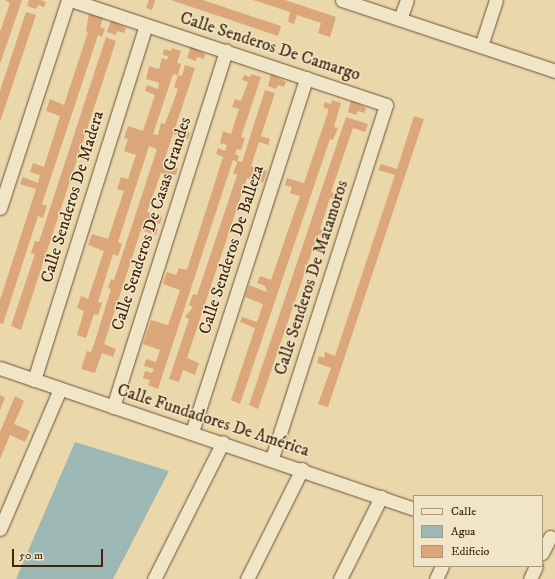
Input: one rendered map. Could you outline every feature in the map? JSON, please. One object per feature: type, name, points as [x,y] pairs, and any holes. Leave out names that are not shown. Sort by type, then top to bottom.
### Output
[{"type":"street","points":[[0,208],[68,0]]},
{"type":"street","name":"Calle Senderos De Camargo","points":[[71,0],[385,103],[386,109]]},
{"type":"street","points":[[342,0],[555,71]]},
{"type":"street","points":[[400,19],[407,0]]},
{"type":"street","points":[[481,46],[496,0]]},
{"type":"street","name":"Calle Senderos De Madera","points":[[34,380],[146,25]]},
{"type":"street","name":"Calle Senderos De Casas Grandes","points":[[113,407],[226,51]]},
{"type":"street","name":"Calle Senderos De Balleza","points":[[192,432],[306,78]]},
{"type":"street","name":"Calle Senderos De Matamoros","points":[[272,459],[386,109]]},
{"type":"street","name":"Calle Fundadores De América","points":[[0,368],[113,407],[223,442],[413,508]]},
{"type":"street","points":[[0,529],[60,389]]},
{"type":"street","points":[[154,579],[223,442]]},
{"type":"street","points":[[247,579],[302,470]]},
{"type":"street","points":[[340,579],[381,497]]},
{"type":"street","points":[[543,551],[549,536]]},
{"type":"street","points":[[436,579],[442,567]]},
{"type":"street","points":[[530,579],[536,567]]},
{"type":"water","points":[[75,442],[169,471],[113,579],[16,579]]},
{"type":"building","points":[[5,0],[22,0],[0,64],[0,32],[10,3]]},
{"type":"building","points":[[29,0],[40,0],[46,2],[44,7],[38,5],[36,9],[27,6]]},
{"type":"building","points":[[149,0],[155,0],[152,10],[146,8]]},
{"type":"building","points":[[171,0],[203,0],[281,26],[278,36]]},
{"type":"building","points":[[253,0],[285,0],[336,17],[330,37],[318,33],[321,23],[297,15],[294,24],[288,22],[290,12]]},
{"type":"building","points":[[26,12],[36,15],[0,122],[0,91]]},
{"type":"building","points":[[89,13],[103,18],[100,27],[105,29],[102,37],[98,35],[42,204],[47,206],[43,218],[38,216],[3,324],[0,323],[0,300],[36,189],[20,184],[23,177],[38,183],[40,175],[30,172],[33,163],[44,167],[60,116],[46,111],[50,99],[64,105],[88,32],[86,31]]},
{"type":"building","points":[[111,20],[126,28],[124,33],[117,31],[116,35],[107,32]]},
{"type":"building","points":[[106,37],[116,41],[21,330],[11,326],[35,254],[31,253],[35,241],[39,242]]},
{"type":"building","points":[[191,46],[205,54],[204,59],[197,57],[196,61],[187,58]]},
{"type":"building","points":[[172,48],[181,51],[177,63],[181,64],[178,75],[182,76],[185,65],[195,68],[175,128],[190,133],[188,139],[173,134],[163,164],[178,168],[176,175],[172,174],[171,176],[161,173],[147,212],[162,217],[160,224],[146,219],[144,224],[158,229],[156,235],[141,230],[104,344],[116,349],[113,357],[102,353],[95,373],[81,369],[87,351],[91,352],[95,341],[111,289],[108,288],[111,279],[114,280],[157,149],[149,146],[118,242],[122,244],[118,256],[113,254],[98,302],[102,303],[98,315],[94,314],[86,338],[77,335],[84,311],[77,308],[81,296],[88,299],[104,251],[88,245],[92,234],[108,239],[124,191],[117,189],[121,177],[128,179],[136,155],[124,151],[128,139],[124,138],[128,126],[143,131],[155,95],[145,91],[147,85],[158,89],[159,83],[146,79],[149,66],[159,69],[162,58],[167,60],[168,56],[163,55],[164,49],[171,51]],"holes":[[[173,74],[178,75],[174,87],[178,89],[165,124],[161,123],[158,135],[153,134]]]},
{"type":"building","points":[[251,74],[261,77],[241,137],[245,138],[241,150],[237,149],[235,154],[239,156],[237,162],[233,160],[158,389],[148,385],[150,380],[143,378],[145,371],[152,373],[154,369],[144,366],[146,359],[156,362],[160,350],[143,344],[151,320],[168,325],[180,290],[163,284],[167,272],[176,275],[179,268],[187,270],[223,157],[216,154],[218,148],[225,151],[227,145],[220,143],[223,131],[231,134],[239,109],[232,107],[235,99],[241,101],[248,82],[242,80],[244,75],[250,77]]},
{"type":"building","points":[[271,74],[286,82],[284,87],[278,85],[276,89],[268,86]]},
{"type":"building","points":[[265,90],[275,93],[261,136],[270,139],[268,145],[259,142],[251,166],[267,171],[263,183],[247,178],[187,358],[199,363],[195,375],[183,370],[179,382],[169,379],[189,319],[185,317],[193,307],[189,305],[193,294],[197,295],[237,175],[233,173],[238,161],[242,162]]},
{"type":"building","points":[[332,100],[341,103],[334,127],[338,128],[333,140],[330,139],[240,404],[231,400],[255,328],[240,322],[242,317],[257,322],[263,304],[245,297],[249,285],[267,292],[265,286],[257,283],[260,276],[271,280],[300,196],[290,193],[292,187],[285,185],[287,178],[304,183],[328,112],[328,109],[323,107],[325,102],[331,104]]},
{"type":"building","points":[[351,100],[366,108],[364,113],[358,111],[356,115],[348,112]]},
{"type":"building","points":[[414,116],[424,119],[328,407],[318,404],[331,368],[317,363],[319,356],[324,358],[325,352],[335,356],[395,175],[378,170],[381,164],[397,169]]},
{"type":"building","points":[[346,117],[368,124],[365,132],[353,128],[331,192],[341,196],[339,201],[330,198],[320,229],[325,231],[324,236],[318,234],[258,409],[249,405]]},
{"type":"building","points":[[0,395],[5,398],[0,410]]},
{"type":"building","points":[[15,396],[24,401],[14,424],[30,431],[25,442],[10,435],[0,459],[0,432]]}]
